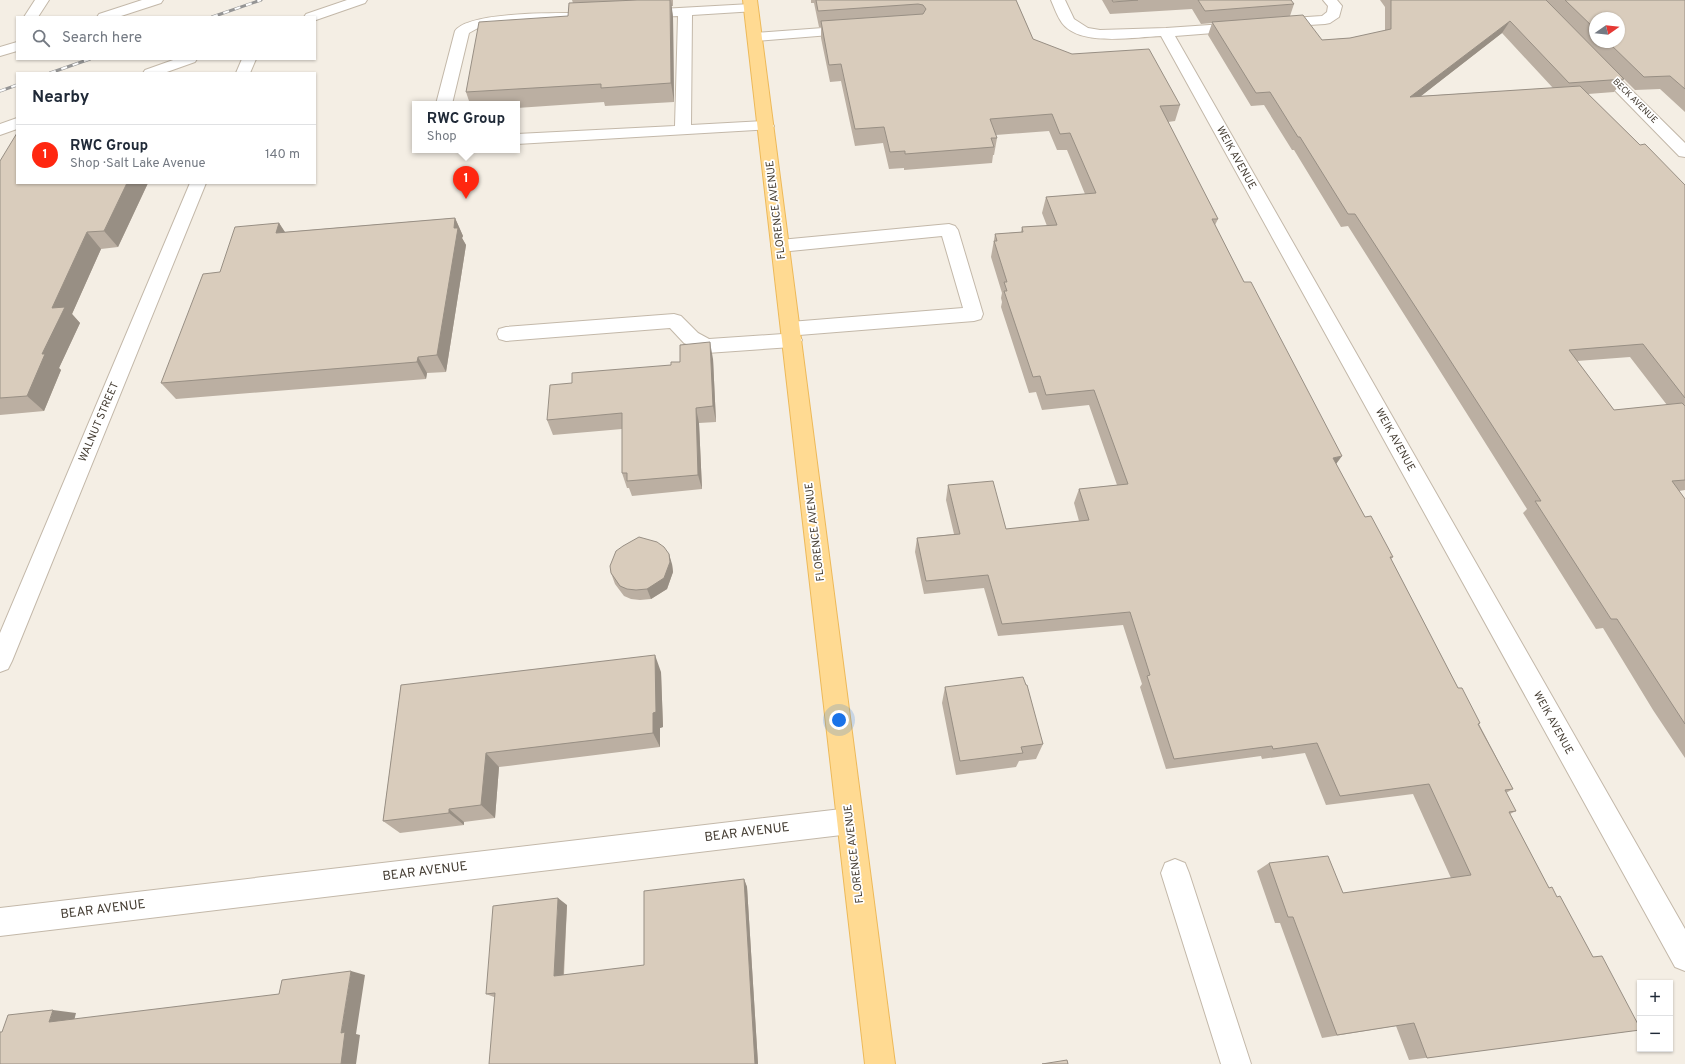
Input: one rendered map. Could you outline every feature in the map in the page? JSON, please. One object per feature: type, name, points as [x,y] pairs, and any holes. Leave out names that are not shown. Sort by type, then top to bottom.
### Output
[{"type":"main road","name":"FLORENCE AVENUE","points":[[751,4],[880,1064]]},
{"type":"street","points":[[32,16],[42,0]]},
{"type":"street","points":[[107,16],[156,0]]},
{"type":"street","points":[[314,16],[360,0]]},
{"type":"street","points":[[1058,0],[1068,21],[1084,32],[1100,34],[1166,32],[1325,20],[1334,14],[1335,6],[1330,0]]},
{"type":"street","points":[[629,14],[685,11],[751,4]]},
{"type":"street","points":[[683,130],[685,11]]},
{"type":"street","points":[[445,101],[462,31],[475,24],[529,18],[590,16]]},
{"type":"street","points":[[755,37],[865,29]]},
{"type":"street","name":"WEIK AVENUE","points":[[1166,32],[1685,957]]},
{"type":"street","name":"BECK AVENUE","points":[[1590,56],[1685,152]]},
{"type":"street","points":[[153,72],[187,60]]},
{"type":"street","points":[[243,72],[249,60]]},
{"type":"street","points":[[0,130],[16,123]]},
{"type":"street","points":[[520,139],[766,126]]},
{"type":"street","name":"WALNUT STREET","points":[[0,661],[198,184]]},
{"type":"street","points":[[506,334],[674,321],[691,338],[707,346],[791,334],[974,314],[949,230],[780,246]]},
{"type":"street","name":"BEAR AVENUE","points":[[0,922],[850,821]]},
{"type":"street","points":[[1175,873],[1236,1064]]},
{"type":"building","points":[[670,0],[671,83],[601,88],[601,84],[466,92],[479,22],[568,16],[569,3]]},
{"type":"building","points":[[816,0],[1016,0],[1033,39],[1072,54],[1149,49],[1180,105],[1160,106],[1218,219],[1212,219],[1244,282],[1251,282],[1342,456],[1333,458],[1365,517],[1371,516],[1393,557],[1390,557],[1458,688],[1462,688],[1480,723],[1478,724],[1513,789],[1505,790],[1516,811],[1509,812],[1549,888],[1552,887],[1557,897],[1560,896],[1593,957],[1602,956],[1637,1022],[1637,1030],[1427,1058],[1414,1023],[1337,1035],[1293,917],[1288,917],[1269,863],[1328,856],[1343,893],[1471,875],[1429,784],[1340,796],[1317,743],[1273,749],[1272,746],[1174,759],[1147,676],[1150,675],[1130,612],[1002,624],[988,575],[926,581],[917,538],[960,534],[948,485],[993,481],[1006,529],[1089,520],[1079,489],[1128,484],[1094,390],[1046,395],[1040,376],[1033,377],[1004,291],[1007,291],[1004,282],[1007,282],[994,241],[997,241],[995,234],[1023,232],[1022,227],[1057,225],[1046,197],[1096,193],[1070,133],[1060,134],[1052,114],[990,119],[997,138],[991,138],[994,147],[905,154],[905,151],[890,152],[884,127],[855,129],[841,64],[829,65],[821,21],[923,14],[926,9],[923,5],[918,4],[818,11]]},
{"type":"building","points":[[1112,0],[1138,0],[1113,2]]},
{"type":"building","points":[[1198,0],[1291,0],[1294,4],[1205,11]]},
{"type":"building","points":[[1391,0],[1546,0],[1589,44],[1589,48],[1593,48],[1624,79],[1569,83],[1510,21],[1410,97],[1580,86],[1640,145],[1645,144],[1685,185],[1685,398],[1643,344],[1569,350],[1614,410],[1682,403],[1685,406],[1685,480],[1672,481],[1685,499],[1685,724],[1617,619],[1611,619],[1535,501],[1541,501],[1355,214],[1348,214],[1270,92],[1256,93],[1212,22],[1303,15],[1322,40],[1350,38],[1391,29]]},
{"type":"building","points":[[1565,0],[1685,0],[1685,89],[1670,76],[1644,77],[1614,48],[1625,48],[1625,12],[1589,12],[1589,23]]},
{"type":"building","points":[[16,135],[16,184],[127,184],[104,231],[87,232],[52,308],[65,307],[42,354],[45,354],[27,396],[0,398],[0,161]]},
{"type":"building","points":[[455,218],[454,228],[458,228],[437,355],[418,357],[417,362],[161,383],[203,274],[220,272],[235,227],[279,223],[276,233]]},
{"type":"building","points":[[710,342],[713,406],[696,408],[698,475],[627,481],[627,473],[622,473],[622,413],[547,420],[550,385],[572,383],[572,373],[671,365],[671,362],[680,362],[680,345]]},
{"type":"building","points":[[639,537],[657,542],[664,547],[669,554],[670,562],[664,578],[647,589],[627,589],[620,586],[611,573],[610,566],[616,551]]},
{"type":"building","points":[[655,655],[656,712],[653,713],[653,733],[486,753],[481,805],[449,809],[449,813],[383,821],[401,685]]},
{"type":"building","points":[[1023,677],[1027,685],[1043,744],[1021,747],[1023,753],[960,761],[945,687]]},
{"type":"building","points":[[744,879],[755,1064],[489,1064],[495,993],[486,994],[493,906],[558,898],[554,976],[644,965],[644,891]]},
{"type":"building","points":[[351,971],[341,1033],[345,1032],[341,1064],[0,1064],[0,1032],[2,1032],[8,1015],[53,1010],[49,1022],[279,994],[282,980]]},
{"type":"building","points":[[1067,1060],[1068,1064],[1042,1064]]},
{"type":"railway","points":[[215,16],[261,0]]},
{"type":"railway","points":[[53,72],[87,60]]},
{"type":"railway","points":[[0,91],[16,85]]},
{"type":"place","name":"RWC Group","points":[[466,199]]}]
